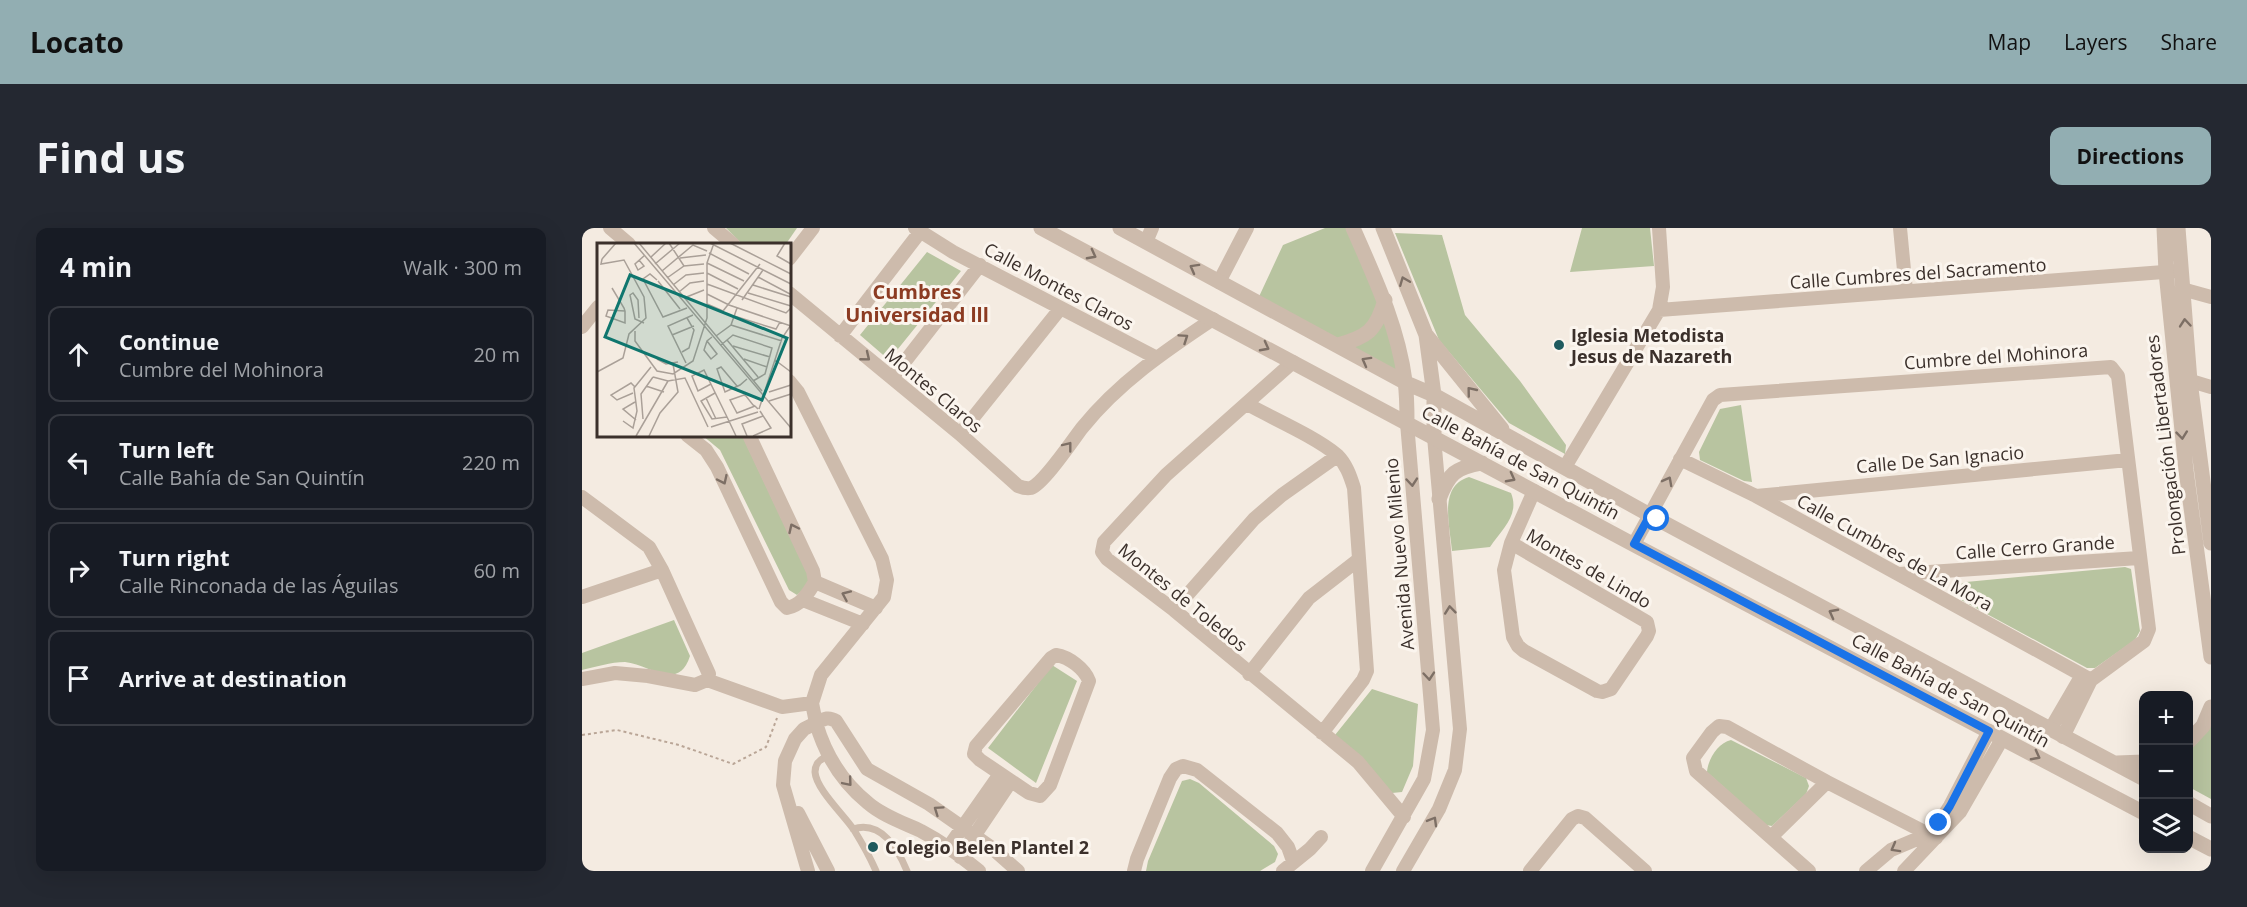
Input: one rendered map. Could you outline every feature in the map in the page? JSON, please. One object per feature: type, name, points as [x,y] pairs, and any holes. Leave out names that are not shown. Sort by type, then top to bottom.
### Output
[{"type":"street","points":[[610,228],[628,243]]},
{"type":"street","points":[[714,228],[732,243]]},
{"type":"street","points":[[790,258],[813,228]]},
{"type":"street","name":"Calle Bahía de San Quintín","points":[[1041,228],[2139,810]]},
{"type":"street","name":"Calle Bahía de San Quintín","points":[[1120,228],[1149,235],[1219,282],[1406,383],[1434,395],[1650,515],[2139,776]]},
{"type":"street","points":[[1219,282],[1247,228]]},
{"type":"street","name":"Avenida Nuevo Milenio","points":[[1353,228],[1385,300],[1406,383],[1407,423],[1433,730],[1424,779],[1372,871]]},
{"type":"street","points":[[1383,228],[1426,334],[1434,395],[1434,436],[1460,729],[1455,770],[1451,780],[1439,809],[1403,871]]},
{"type":"street","points":[[1565,467],[1659,310],[1663,287],[1659,228]]},
{"type":"street","points":[[1900,228],[1906,291]]},
{"type":"street","name":"Prolongación Libertadores","points":[[2164,228],[2173,271],[2183,379],[2206,477],[2211,543]]},
{"type":"street","name":"Prolongación Libertadores","points":[[2178,228],[2173,271],[2182,289],[2186,470],[2211,657]]},
{"type":"street","points":[[840,336],[917,230]]},
{"type":"street","name":"Calle Montes Claros","points":[[917,230],[953,252],[1155,357]]},
{"type":"street","points":[[892,378],[980,265]]},
{"type":"street","name":"Calle Cumbres del Sacramento","points":[[1659,310],[2173,271]]},
{"type":"street","points":[[2182,289],[2211,297]]},
{"type":"street","name":"Montes Claros","points":[[790,293],[960,434],[1018,486],[1030,489],[1041,482],[1084,426],[1138,370],[1155,357]]},
{"type":"street","points":[[1338,345],[1357,339],[1370,331],[1381,316],[1385,300]]},
{"type":"street","points":[[582,327],[597,308]]},
{"type":"street","points":[[960,434],[1060,309]]},
{"type":"street","points":[[1155,357],[1212,319]]},
{"type":"street","points":[[1426,334],[1507,436]]},
{"type":"street","name":"Montes de Toledos","points":[[1293,362],[1166,475],[1102,546],[1102,552],[1107,559],[1174,610],[1358,762],[1404,817]]},
{"type":"street","name":"Cumbre del Mohinora","points":[[1634,544],[1713,400],[1724,393],[2107,366],[2115,370],[2118,376],[2149,629],[2147,637],[2086,678],[2057,734]]},
{"type":"street","points":[[2183,379],[2211,387]]},
{"type":"street","points":[[790,382],[798,392],[882,560],[887,580],[884,597],[821,675],[812,703],[816,723],[828,756],[848,784],[869,805],[948,848],[979,871]]},
{"type":"street","points":[[1247,404],[1322,445],[1337,456],[1350,472],[1354,488],[1367,671],[1363,680],[1322,733]]},
{"type":"street","points":[[688,436],[706,450],[717,467],[781,602],[787,608],[803,600],[815,582],[813,571],[749,436]]},
{"type":"street","points":[[1174,610],[1254,519],[1282,495],[1337,456]]},
{"type":"street","name":"Calle Cumbres de La Mora","points":[[1680,459],[1756,495],[2086,678]]},
{"type":"street","name":"Calle De San Ignacio","points":[[1756,495],[2128,460]]},
{"type":"street","points":[[1439,499],[1447,480],[1453,473],[1461,468],[1482,463]]},
{"type":"street","points":[[2186,470],[2206,477]]},
{"type":"street","name":"Montes de Lindo","points":[[1511,543],[1647,622],[1649,631],[1647,636],[1611,689],[1597,691],[1524,651],[1515,642],[1504,570],[1511,543],[1534,491]]},
{"type":"street","points":[[582,497],[649,547],[662,570],[709,674],[707,680]]},
{"type":"street","name":"Calle Cerro Grande","points":[[1898,574],[2139,558]]},
{"type":"street","points":[[1249,674],[1309,598],[1358,560]]},
{"type":"street","points":[[582,597],[662,570]]},
{"type":"street","points":[[815,582],[876,608]]},
{"type":"street","points":[[803,600],[863,624]]},
{"type":"street","points":[[1056,655],[1062,656],[1082,669],[1089,681],[1050,784],[1040,796],[1029,793],[1005,777],[976,757],[974,749],[1051,658],[1056,655]]},
{"type":"street","points":[[582,679],[615,673],[648,676],[695,685],[707,680],[782,707],[812,703]]},
{"type":"street","points":[[2193,737],[2203,726],[2211,707]]},
{"type":"street","points":[[808,871],[783,785],[785,761],[795,739],[804,729],[831,717],[836,721],[867,769],[928,804],[968,831],[1018,871]]},
{"type":"street","points":[[1809,871],[1693,767],[1693,758],[1719,726],[1727,727],[1827,782],[1933,836]]},
{"type":"street","points":[[1904,871],[1933,836],[1995,735]]},
{"type":"street","points":[[1134,871],[1170,778],[1181,759],[1277,833],[1288,847],[1288,866]]},
{"type":"street","points":[[2113,763],[2139,762]]},
{"type":"street","points":[[948,848],[968,831],[1005,777]]},
{"type":"street","points":[[1771,837],[1827,782]]},
{"type":"street","points":[[783,785],[828,871]]},
{"type":"street","points":[[2193,806],[2211,816]]},
{"type":"street","points":[[1530,871],[1572,819],[1578,816],[1585,818],[1645,871]]},
{"type":"street","points":[[960,857],[968,831]]},
{"type":"street","points":[[1866,871],[1891,850],[1933,836]]},
{"type":"street","points":[[1288,866],[1321,837]]},
{"type":"street","points":[[2193,840],[2211,849]]},
{"type":"lane","points":[[828,756],[820,760],[816,766],[817,783],[853,830],[876,871]]},
{"type":"lane","points":[[853,830],[867,827],[886,837],[900,856],[907,871]]},
{"type":"path","points":[[582,735],[617,730],[679,745],[733,764],[766,747],[782,707]]},
{"type":"green space","points":[[726,228],[797,228],[787,243],[741,243]]},
{"type":"green space","points":[[1325,228],[1356,228],[1385,300],[1400,380],[1256,303],[1283,245]]},
{"type":"green space","points":[[1582,228],[1650,228],[1654,266],[1570,272]]},
{"type":"green space","points":[[1395,233],[1442,235],[1465,315],[1520,381],[1566,445],[1565,454],[1509,423],[1439,340]]},
{"type":"green space","points":[[927,252],[961,271],[889,360],[860,335]]},
{"type":"green space","points":[[1741,405],[1752,482],[1744,481],[1700,460],[1699,452],[1720,409]]},
{"type":"green space","points":[[703,436],[742,436],[809,577],[809,585],[797,595],[789,590],[720,450]]},
{"type":"green space","points":[[1469,477],[1511,493],[1513,508],[1508,522],[1490,547],[1452,551],[1448,519],[1449,498],[1459,482]]},
{"type":"green space","points":[[2125,567],[2131,569],[2140,631],[2135,640],[2095,668],[2087,668],[1961,600],[1956,591],[1958,585],[1966,582]]},
{"type":"green space","points":[[674,620],[690,656],[685,667],[678,673],[662,674],[625,662],[582,670],[582,653]]},
{"type":"green space","points":[[1052,665],[1077,681],[1036,783],[988,748]]},
{"type":"green space","points":[[1372,689],[1418,704],[1413,766],[1402,792],[1392,793],[1335,735]]},
{"type":"green space","points":[[2211,724],[2211,799],[2193,789],[2193,746]]},
{"type":"green space","points":[[1731,740],[1806,778],[1809,786],[1806,794],[1772,826],[1766,825],[1707,772],[1714,752],[1722,744]]},
{"type":"green space","points":[[1190,779],[1199,783],[1274,846],[1278,854],[1275,862],[1260,871],[1146,871],[1148,861],[1182,781]]},
{"type":"place","name":"Iglesia Metodista Jesus de Nazareth","points":[[1559,345]]},
{"type":"place","name":"Colegio Belen Plantel 2","points":[[873,847]]},
{"type":"district","name":"Cumbres Universidad lll","points":[[917,302]]},
{"type":"route","points":[[1657,519],[1650,515],[1634,544],[1989,731],[1939,823]]}]
